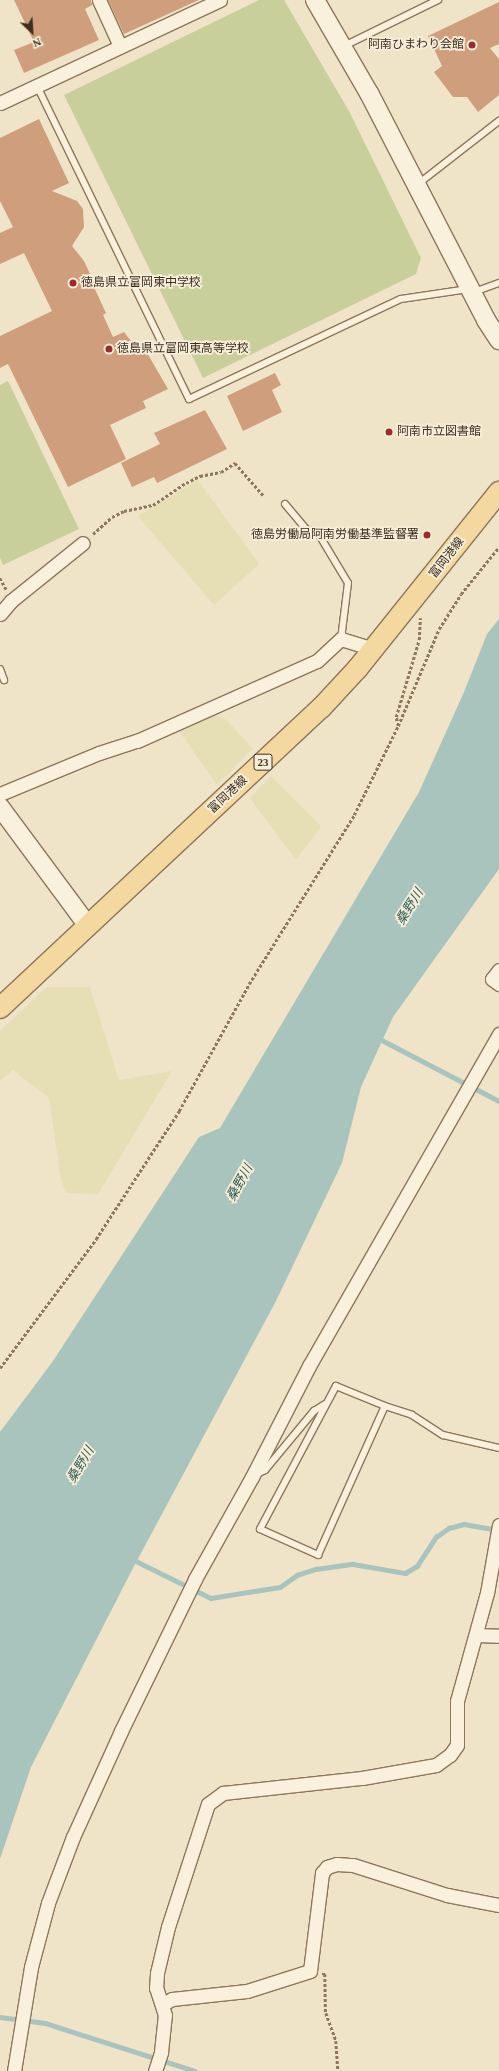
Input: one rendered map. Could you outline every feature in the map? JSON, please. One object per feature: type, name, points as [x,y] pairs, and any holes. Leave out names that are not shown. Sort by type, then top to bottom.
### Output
[{"type":"main road","name":"富岡港線","points":[[0,1008],[321,708],[373,650],[499,492]]},
{"type":"street","points":[[99,0],[120,46]]},
{"type":"street","points":[[0,103],[220,0]]},
{"type":"street","points":[[315,0],[417,185],[471,291],[499,340]]},
{"type":"street","points":[[0,614],[11,601],[83,543]]},
{"type":"street","points":[[0,794],[99,753],[137,741],[317,661],[341,639],[373,650]]},
{"type":"street","points":[[0,806],[88,926]]},
{"type":"street","points":[[499,970],[492,979],[499,984]]},
{"type":"street","points":[[14,2071],[31,1967],[48,1904],[73,1836],[195,1580],[252,1477],[309,1366],[499,1034]]},
{"type":"street","points":[[159,2065],[165,2015],[163,2004],[156,1988],[157,1973],[168,1927],[208,1804],[223,1793],[362,1778],[436,1765],[450,1755],[457,1745],[457,1701],[487,1593],[498,1531]]},
{"type":"street","points":[[476,1635],[499,1636]]},
{"type":"street","points":[[163,2004],[172,1999],[247,1991],[310,1971],[322,1873],[327,1867],[337,1864],[353,1866],[447,1895],[499,1905]]},
{"type":"lane","points":[[342,47],[438,0]]},
{"type":"lane","points":[[37,86],[189,399],[401,299],[471,291],[499,284]]},
{"type":"lane","points":[[417,185],[499,121]]},
{"type":"lane","points":[[285,504],[306,529],[318,533],[348,583],[341,639]]},
{"type":"lane","points":[[0,669],[4,680]]},
{"type":"lane","points":[[385,1406],[318,1555],[260,1529],[336,1386],[385,1406],[412,1415],[443,1435],[499,1448]]},
{"type":"lane","points":[[252,1477],[265,1470],[314,1411],[326,1404]]},
{"type":"path","points":[[83,543],[112,517],[124,511],[153,505],[186,483],[200,476],[221,472],[235,462],[263,495]]},
{"type":"path","points":[[0,1368],[29,1332],[134,1184],[179,1111],[249,984],[354,815],[398,726],[439,629],[461,594],[499,547]]},
{"type":"path","points":[[398,726],[396,717],[419,640],[419,594]]},
{"type":"path","points":[[310,1971],[325,1974],[326,2013],[336,2041],[338,2071]]},
{"type":"shaded area","points":[[198,480],[259,564],[214,605],[138,516]]},
{"type":"shaded area","points":[[212,714],[227,720],[253,749],[217,785],[179,731]]},
{"type":"shaded area","points":[[271,776],[321,826],[296,860],[250,798]]},
{"type":"shaded area","points":[[47,987],[90,987],[119,1080],[172,1071],[98,1194],[66,1193],[61,1180],[49,1098],[13,1070],[0,1081],[0,1031]]},
{"type":"green space","points":[[259,0],[284,0],[349,111],[421,258],[416,274],[203,378],[64,95]]},
{"type":"green space","points":[[8,381],[79,529],[3,565],[0,558],[0,385]]},
{"type":"water","name":"桑野川","points":[[499,619],[499,869],[393,1017],[361,1087],[342,1163],[276,1301],[132,1570],[31,1767],[0,1859],[0,1432],[53,1361],[199,1137],[220,1128],[419,792],[464,692],[487,634]]},
{"type":"building","points":[[14,0],[91,0],[92,5],[85,9],[99,40],[24,73],[14,50],[34,42]]},
{"type":"building","points":[[108,0],[199,0],[124,34]]},
{"type":"building","points":[[499,2],[499,44],[490,48],[499,59],[499,95],[478,112],[467,97],[453,97],[434,72],[442,66],[428,36]]},
{"type":"building","points":[[39,119],[69,183],[52,191],[77,201],[83,209],[84,227],[72,246],[84,261],[90,274],[93,285],[106,313],[103,315],[113,337],[124,332],[141,354],[146,351],[168,389],[143,401],[146,408],[110,425],[126,459],[68,487],[8,364],[0,368],[0,336],[52,311],[24,253],[0,264],[0,233],[13,227],[0,201],[0,138]]},
{"type":"building","points":[[275,373],[281,385],[272,390],[282,412],[243,431],[227,396]]},
{"type":"building","points":[[205,410],[227,449],[157,483],[154,477],[132,487],[121,463],[160,444],[154,433]]},
{"type":"waterway","points":[[378,1038],[499,1101]]},
{"type":"waterway","points":[[132,1559],[211,1598],[280,1587],[297,1575],[316,1569],[353,1564],[405,1573],[417,1566],[436,1537],[449,1528],[464,1524],[497,1530]]},
{"type":"waterway","points":[[0,2017],[45,2023],[195,2071]]},
{"type":"place","name":"阿南ひまわり会館","points":[[472,45]]},
{"type":"place","name":"徳島県立富岡東中学校","points":[[73,283]]},
{"type":"place","name":"徳島県立富岡東高等学校","points":[[109,349]]},
{"type":"place","name":"阿南市立図書館","points":[[389,432]]},
{"type":"place","name":"徳島労働局阿南労働基準監督署","points":[[427,535]]}]
